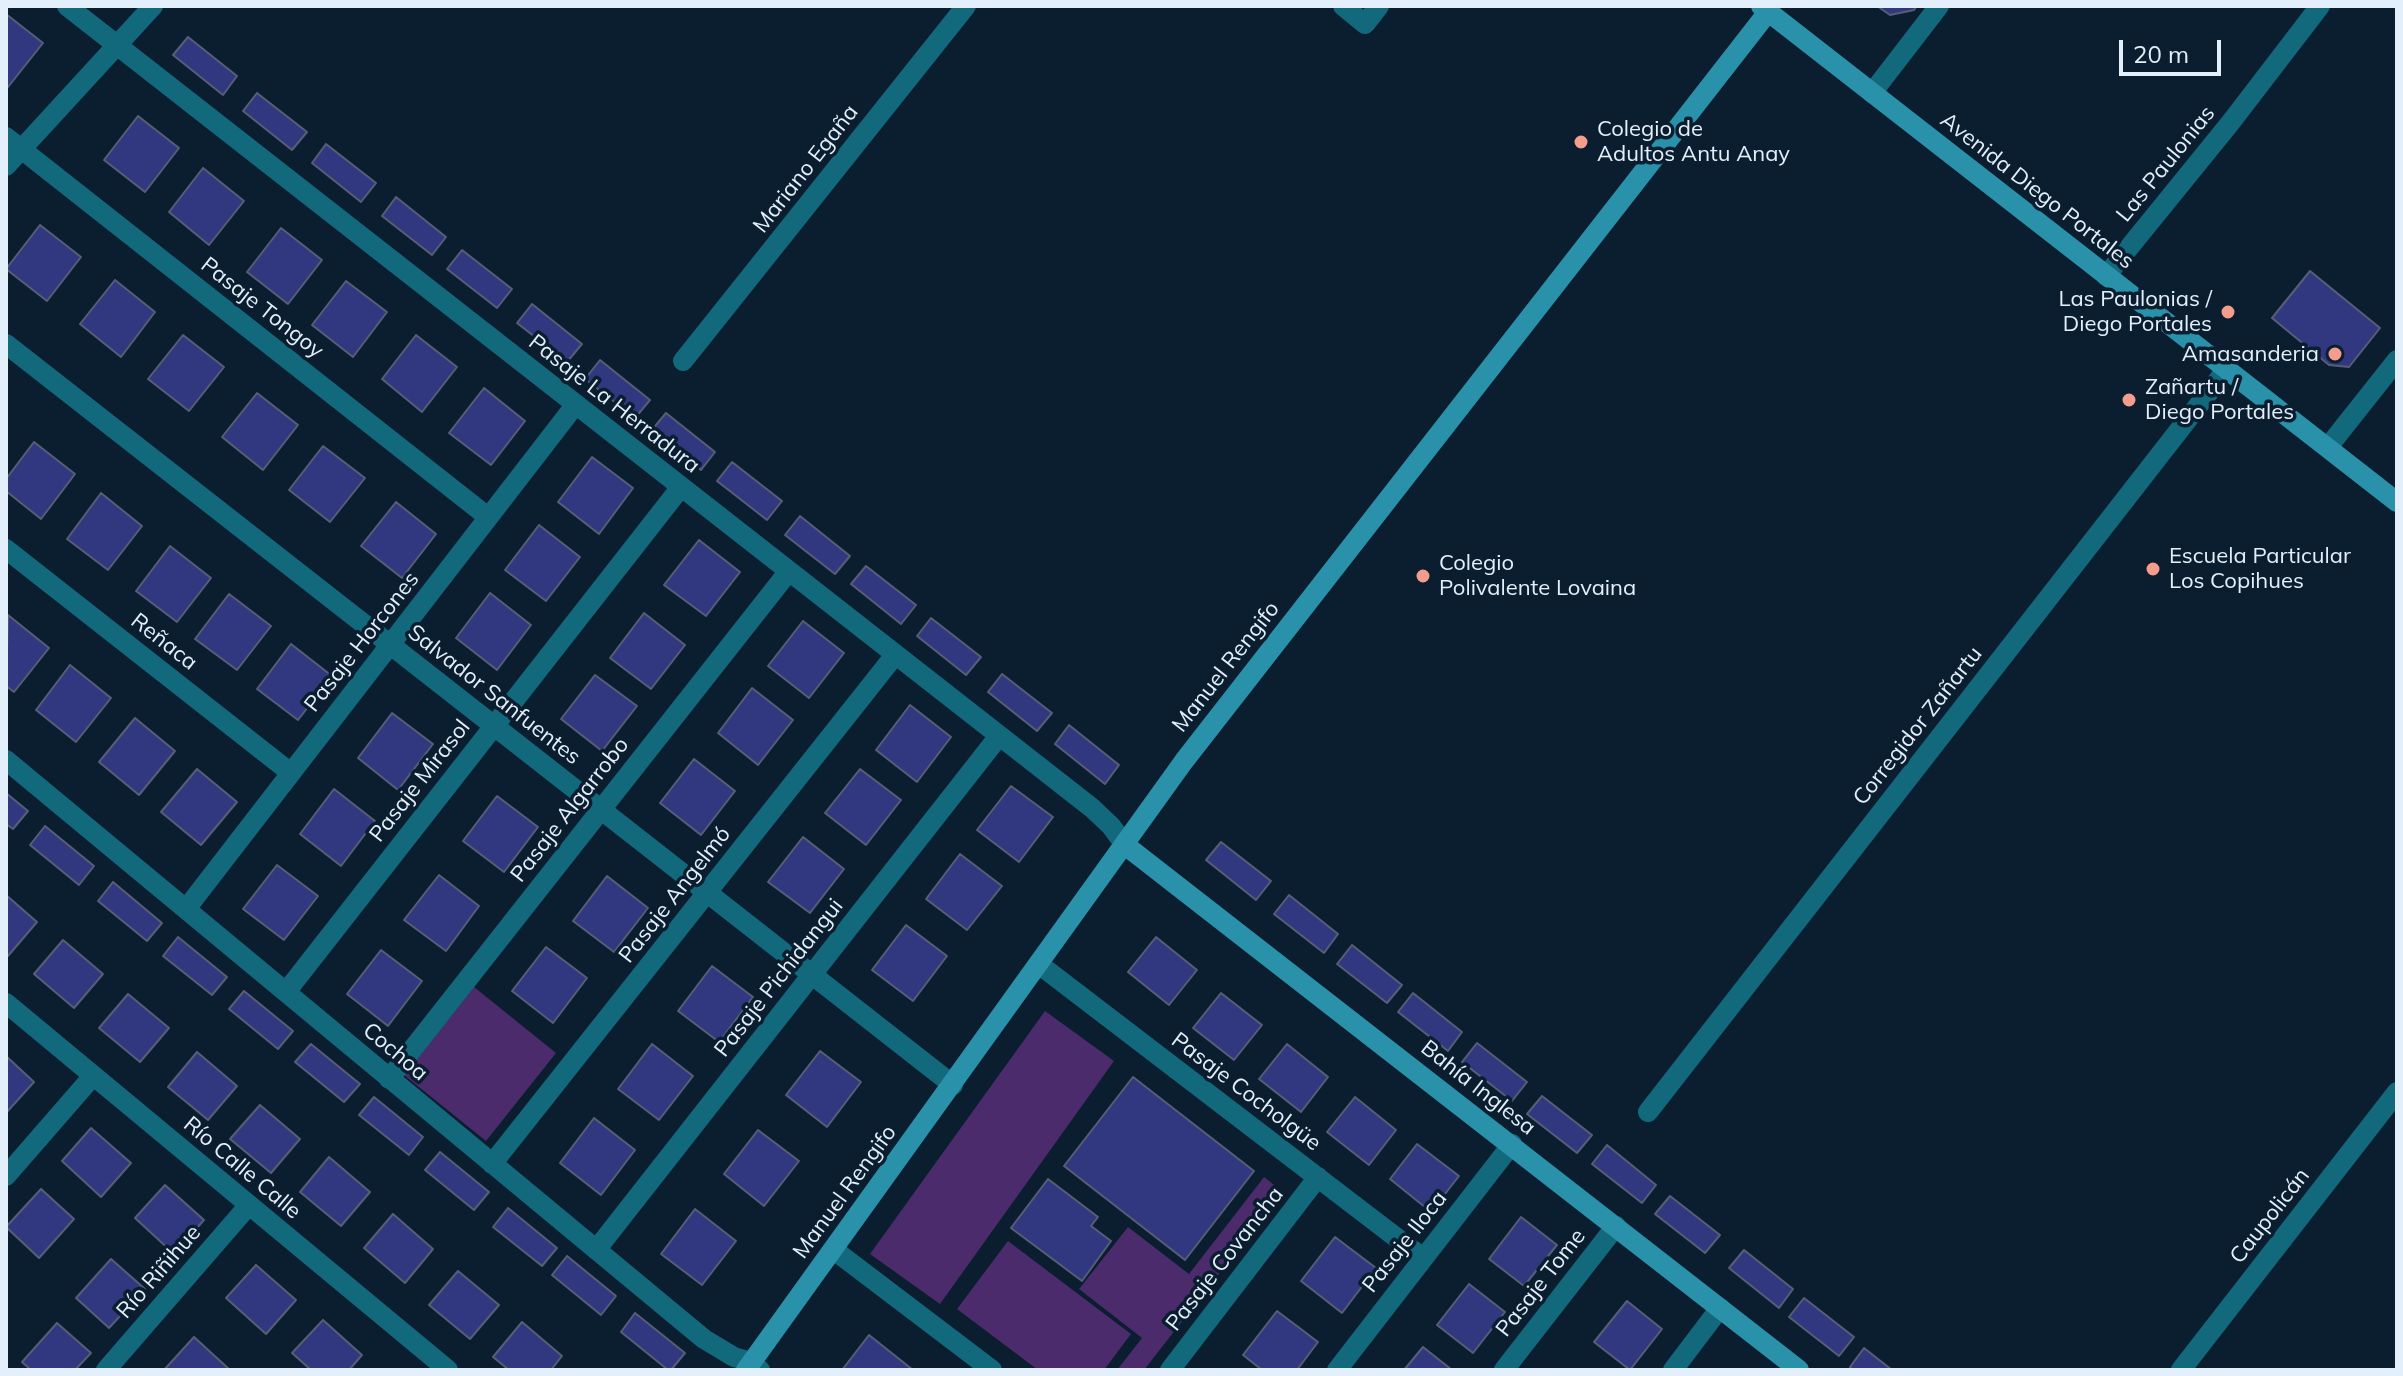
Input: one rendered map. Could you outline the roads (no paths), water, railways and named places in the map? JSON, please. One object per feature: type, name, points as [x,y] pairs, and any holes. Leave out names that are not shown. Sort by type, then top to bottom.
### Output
[{"type":"street","name":"Pasaje La Herradura","points":[[67,6],[1092,808],[1125,845]]},
{"type":"street","points":[[6,166],[14,143],[117,45],[153,6]]},
{"type":"street","name":"Mariano Egaña","points":[[683,361],[966,6]]},
{"type":"street","points":[[1343,6],[1365,24],[1379,6]]},
{"type":"street","points":[[1872,93],[1939,6]]},
{"type":"street","name":"Las Paulonias","points":[[2106,276],[2320,6]]},
{"type":"street","name":"Avenida Diego Portales","points":[[1764,9],[2397,502]]},
{"type":"street","name":"Manuel Rengifo","points":[[752,1367],[1157,797],[1764,9]]},
{"type":"street","name":"Pasaje Tongoy","points":[[14,143],[488,517]]},
{"type":"street","name":"Salvador Sanfuentes","points":[[6,344],[953,1085]]},
{"type":"street","points":[[2328,447],[2397,360]]},
{"type":"street","name":"Corregidor Zañartu","points":[[1648,1112],[2226,370]]},
{"type":"street","name":"Pasaje Horcones","points":[[186,909],[576,404]]},
{"type":"street","name":"Pasaje Mirasol","points":[[286,992],[681,487]]},
{"type":"street","name":"Reñaca","points":[[6,549],[291,773]]},
{"type":"street","name":"Pasaje Algarrobo","points":[[389,1079],[789,571]]},
{"type":"street","name":"Pasaje Angelmó","points":[[492,1164],[895,655]]},
{"type":"street","name":"Pasaje Pichidangui","points":[[596,1250],[999,736]]},
{"type":"street","name":"Cochoa","points":[[6,760],[704,1339],[752,1367]]},
{"type":"street","name":"Bahía Inglesa","points":[[1125,845],[1799,1370]]},
{"type":"street","name":"Pasaje Cocholgüe","points":[[1040,965],[1423,1258]]},
{"type":"street","name":"Río Calle Calle","points":[[6,1003],[448,1370]]},
{"type":"street","points":[[6,1176],[93,1076]]},
{"type":"street","name":"Caupolicán","points":[[2181,1370],[2397,1092]]},
{"type":"street","name":"Pasaje Iloca","points":[[1337,1370],[1512,1144]]},
{"type":"street","name":"Pasaje Covancha","points":[[1170,1370],[1318,1177]]},
{"type":"street","name":"Río Riñihue","points":[[115,1367],[249,1205]]},
{"type":"street","name":"Pasaje Tome","points":[[1504,1370],[1616,1226]]},
{"type":"street","points":[[834,1250],[992,1370]]},
{"type":"street","points":[[1673,1370],[1720,1308]]},
{"type":"place","name":"Colegio de Adultos Antu Anay","points":[[1581,142]]},
{"type":"place","name":"Las Paulonias / Diego Portales","points":[[2228,312]]},
{"type":"place","name":"Amasanderia","points":[[2335,354]]},
{"type":"place","name":"Zañartu / Diego Portales","points":[[2129,400]]},
{"type":"place","name":"Escuela Particular Los Copihues","points":[[2153,569]]},
{"type":"place","name":"Colegio Polivalente Lovaina","points":[[1423,576]]}]
